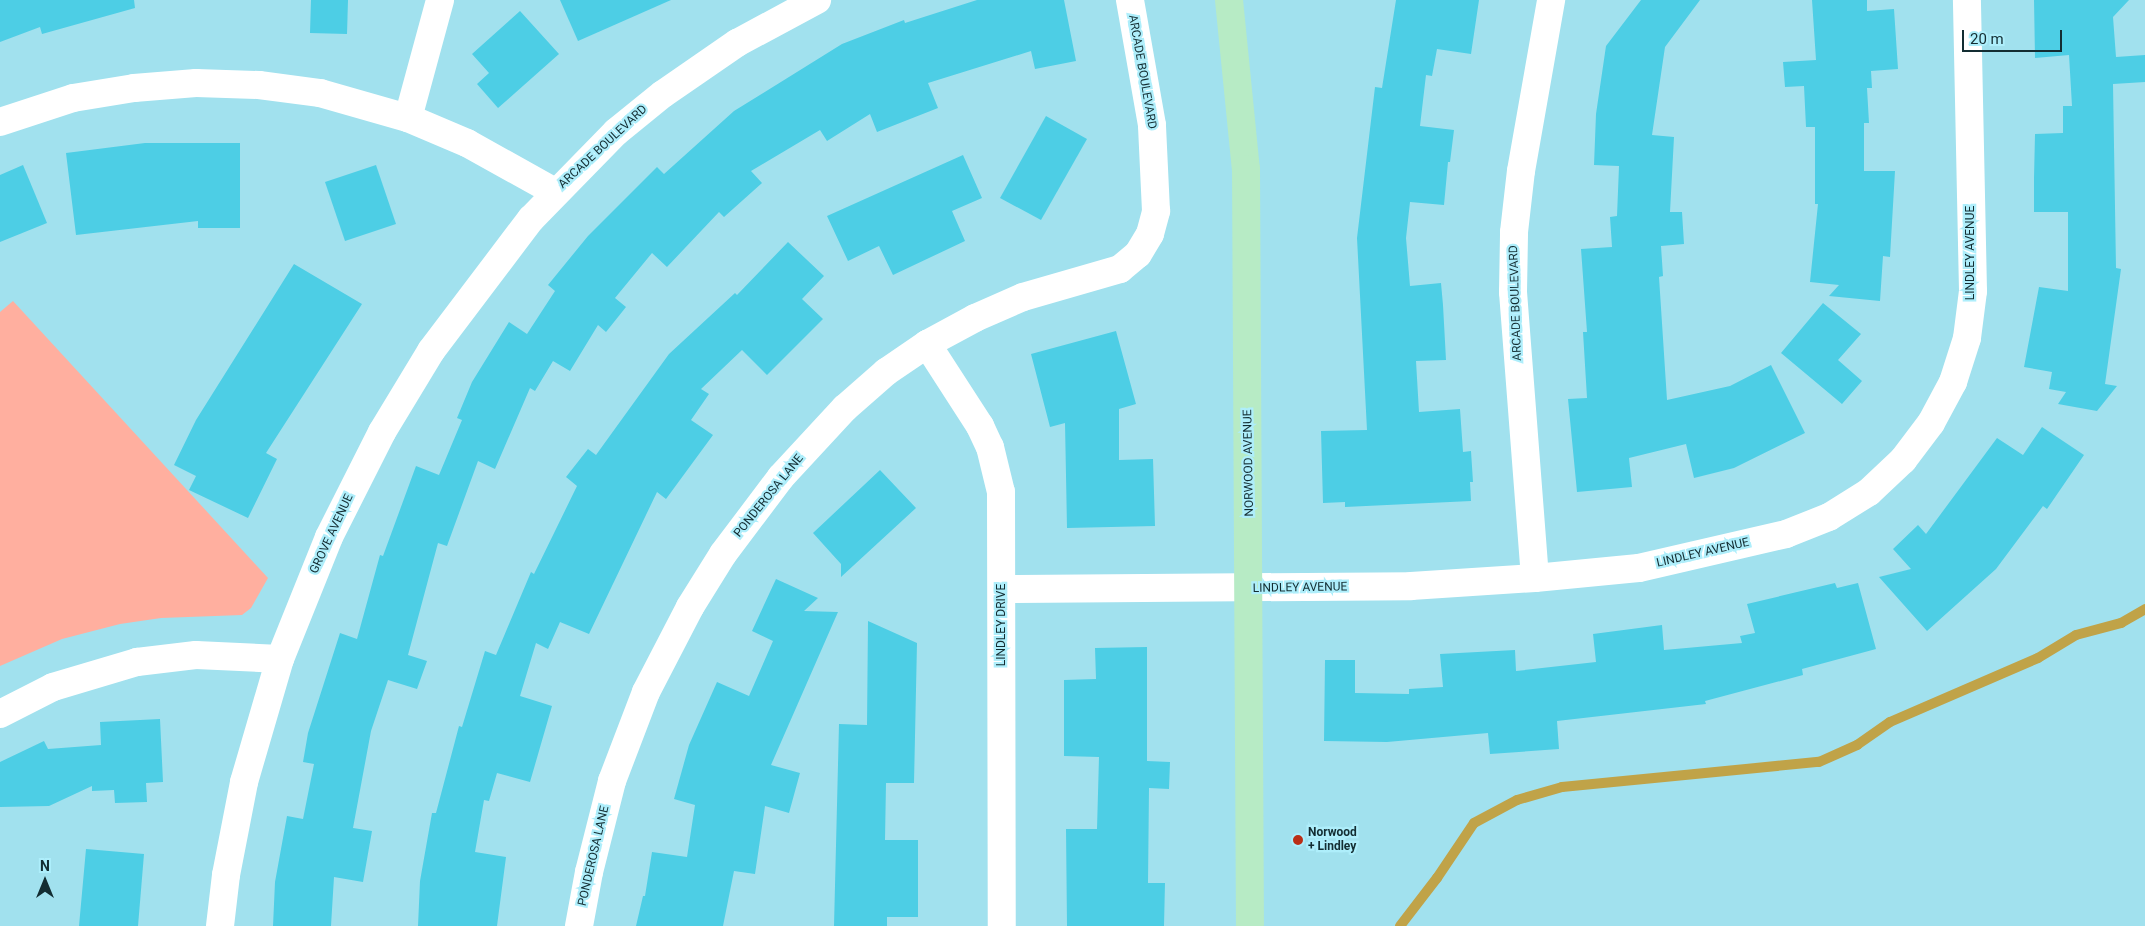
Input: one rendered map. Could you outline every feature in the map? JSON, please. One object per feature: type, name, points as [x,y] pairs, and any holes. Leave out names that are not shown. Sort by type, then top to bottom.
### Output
[{"type":"main road","name":"NORWOOD AVENUE","points":[[1230,0],[1246,168],[1250,588],[1250,926]]},
{"type":"street","points":[[408,118],[440,0]]},
{"type":"street","name":"ARCADE BOULEVARD","points":[[0,122],[73,98],[134,88],[196,83],[259,85],[320,93],[408,118],[467,143],[555,192],[616,132],[663,94],[737,43],[817,0]]},
{"type":"street","name":"ARCADE BOULEVARD","points":[[1130,0],[1152,125],[1155,203]]},
{"type":"street","name":"ARCADE BOULEVARD","points":[[1535,578],[1513,292],[1514,232],[1521,171],[1550,0]]},
{"type":"street","name":"LINDLEY AVENUE","points":[[1002,589],[1411,586],[1535,578],[1639,568],[1786,534],[1829,517],[1869,492],[1903,460],[1931,423],[1953,382],[1967,338],[1973,291],[1967,0]]},
{"type":"street","name":"GROVE AVENUE","points":[[220,926],[226,875],[244,782],[280,658],[329,537],[382,432],[431,351],[464,305],[555,192]]},
{"type":"street","name":"PONDEROSA LANE","points":[[579,926],[589,872],[612,781],[646,692],[690,607],[723,554],[781,477],[845,408],[886,372],[927,344],[975,318],[1023,297],[1120,268],[1138,254],[1150,234],[1155,203]]},
{"type":"street","name":"LINDLEY DRIVE","points":[[927,344],[980,426],[990,447],[1001,492],[1002,926]]},
{"type":"street","points":[[0,714],[52,687],[137,662],[196,655],[280,658]]},
{"type":"shaded area","points":[[13,301],[268,578],[251,608],[242,615],[161,618],[120,624],[62,639],[0,666],[0,312]]},
{"type":"building","points":[[0,0],[134,0],[135,8],[42,34],[40,27],[0,42]]},
{"type":"building","points":[[311,0],[348,0],[347,34],[310,33]]},
{"type":"building","points":[[560,0],[671,0],[578,41]]},
{"type":"building","points":[[977,0],[1064,0],[1076,61],[1035,69],[1031,51],[928,83],[938,108],[877,132],[870,114],[827,141],[820,130],[751,171],[762,183],[724,217],[719,212],[667,267],[652,253],[615,298],[626,307],[606,332],[598,325],[570,371],[553,361],[535,391],[530,388],[495,469],[478,461],[447,546],[438,543],[408,655],[427,661],[417,689],[388,680],[371,731],[353,828],[372,831],[363,882],[334,877],[331,926],[273,926],[275,882],[287,816],[303,819],[314,764],[303,762],[308,733],[340,633],[357,639],[380,555],[383,556],[416,466],[439,475],[462,420],[457,418],[472,382],[509,322],[527,334],[555,291],[548,285],[588,236],[657,167],[664,174],[734,111],[842,44],[904,20],[905,23]]},
{"type":"building","points":[[1396,0],[1479,0],[1471,54],[1437,49],[1432,76],[1426,75],[1420,126],[1454,130],[1450,162],[1448,162],[1444,205],[1410,202],[1406,238],[1410,286],[1441,283],[1443,305],[1446,360],[1416,361],[1419,412],[1460,409],[1463,452],[1471,451],[1473,482],[1470,482],[1471,501],[1345,507],[1345,502],[1323,503],[1321,431],[1367,430],[1357,238],[1375,87],[1382,88]]},
{"type":"building","points":[[1641,0],[1700,0],[1665,47],[1652,135],[1674,137],[1670,212],[1682,212],[1684,244],[1661,246],[1663,276],[1659,277],[1667,400],[1730,386],[1771,365],[1805,433],[1734,468],[1694,478],[1686,444],[1629,458],[1632,487],[1577,492],[1568,399],[1587,398],[1583,332],[1587,332],[1581,249],[1612,247],[1610,217],[1617,216],[1619,166],[1594,165],[1596,114],[1606,46]]},
{"type":"building","points":[[1812,0],[1867,0],[1867,11],[1894,9],[1898,69],[1871,71],[1872,88],[1867,88],[1869,123],[1864,123],[1864,171],[1895,171],[1890,257],[1883,256],[1880,301],[1829,296],[1839,285],[1810,282],[1818,204],[1815,204],[1815,127],[1806,127],[1804,86],[1785,87],[1783,62],[1816,60]]},
{"type":"building","points":[[2034,0],[2129,0],[2113,17],[2116,57],[2145,55],[2145,82],[2113,84],[2116,268],[2121,269],[2105,384],[2117,386],[2097,411],[2058,404],[2066,392],[2049,389],[2052,372],[2024,367],[2039,287],[2068,291],[2068,212],[2034,212],[2034,178],[2035,134],[2063,133],[2063,106],[2072,106],[2069,55],[2035,58]]},
{"type":"building","points":[[520,11],[559,54],[498,108],[477,84],[489,73],[472,54]]},
{"type":"building","points":[[1046,116],[1087,139],[1041,220],[1000,198]]},
{"type":"building","points":[[145,143],[240,143],[240,228],[198,228],[198,221],[76,235],[66,153]]},
{"type":"building","points":[[963,155],[982,198],[952,211],[965,241],[893,275],[879,246],[848,261],[827,216]]},
{"type":"building","points":[[23,165],[47,223],[0,242],[0,175]]},
{"type":"building","points":[[376,165],[396,224],[345,241],[325,182]]},
{"type":"building","points":[[788,242],[824,276],[802,299],[823,319],[767,375],[742,350],[701,389],[709,394],[691,420],[713,435],[666,499],[657,492],[589,634],[560,622],[548,649],[536,643],[520,696],[552,706],[530,782],[497,773],[489,801],[484,800],[475,852],[506,857],[497,926],[418,926],[420,881],[432,813],[436,813],[459,726],[462,727],[485,651],[496,655],[531,572],[534,574],[577,486],[566,477],[588,449],[596,455],[669,354],[735,293],[737,295]]},
{"type":"building","points":[[294,264],[362,304],[266,453],[277,459],[248,518],[189,490],[196,476],[174,465],[196,420]]},
{"type":"building","points":[[1823,303],[1861,334],[1838,360],[1862,381],[1842,404],[1781,353]]},
{"type":"building","points":[[1116,331],[1136,404],[1119,409],[1119,460],[1153,459],[1155,526],[1067,528],[1065,423],[1050,427],[1031,354]]},
{"type":"building","points":[[2042,427],[2084,455],[2047,509],[2043,506],[1996,569],[1927,631],[1879,577],[1911,569],[1893,549],[1918,525],[1926,534],[1997,438],[2023,455]]},
{"type":"building","points":[[880,470],[916,508],[841,577],[841,564],[813,533]]},
{"type":"building","points":[[776,579],[818,598],[804,611],[838,612],[771,765],[800,773],[789,813],[765,806],[755,874],[734,871],[723,926],[636,926],[643,896],[645,896],[652,852],[687,857],[695,805],[674,799],[689,745],[717,682],[749,696],[773,641],[752,631]]},
{"type":"building","points":[[1835,583],[1837,588],[1858,583],[1876,649],[1802,669],[1803,675],[1705,701],[1706,704],[1557,721],[1559,749],[1490,754],[1488,733],[1387,742],[1324,741],[1325,660],[1355,660],[1355,693],[1409,694],[1409,689],[1443,687],[1440,654],[1515,650],[1516,671],[1596,662],[1593,634],[1662,625],[1664,650],[1742,643],[1740,636],[1755,633],[1747,604]]},
{"type":"building","points":[[868,621],[917,643],[914,783],[886,783],[885,840],[918,840],[918,917],[887,917],[887,926],[834,926],[839,724],[867,725]]},
{"type":"building","points":[[1147,647],[1147,761],[1170,762],[1169,789],[1149,788],[1148,883],[1165,883],[1164,926],[1067,926],[1066,829],[1097,829],[1099,757],[1064,756],[1064,680],[1096,679],[1095,648]]},
{"type":"building","points":[[160,719],[163,782],[146,783],[147,802],[115,803],[114,790],[92,791],[92,786],[49,806],[0,807],[0,762],[44,741],[48,749],[101,745],[100,722]]},
{"type":"building","points":[[86,849],[144,854],[138,926],[79,926]]},
{"type":"waterway","points":[[1400,926],[1437,878],[1474,823],[1517,800],[1562,787],[1819,762],[1857,745],[1890,722],[2038,658],[2076,635],[2121,623],[2145,609]]},
{"type":"place","name":"Norwood + Lindley","points":[[1298,840]]}]
